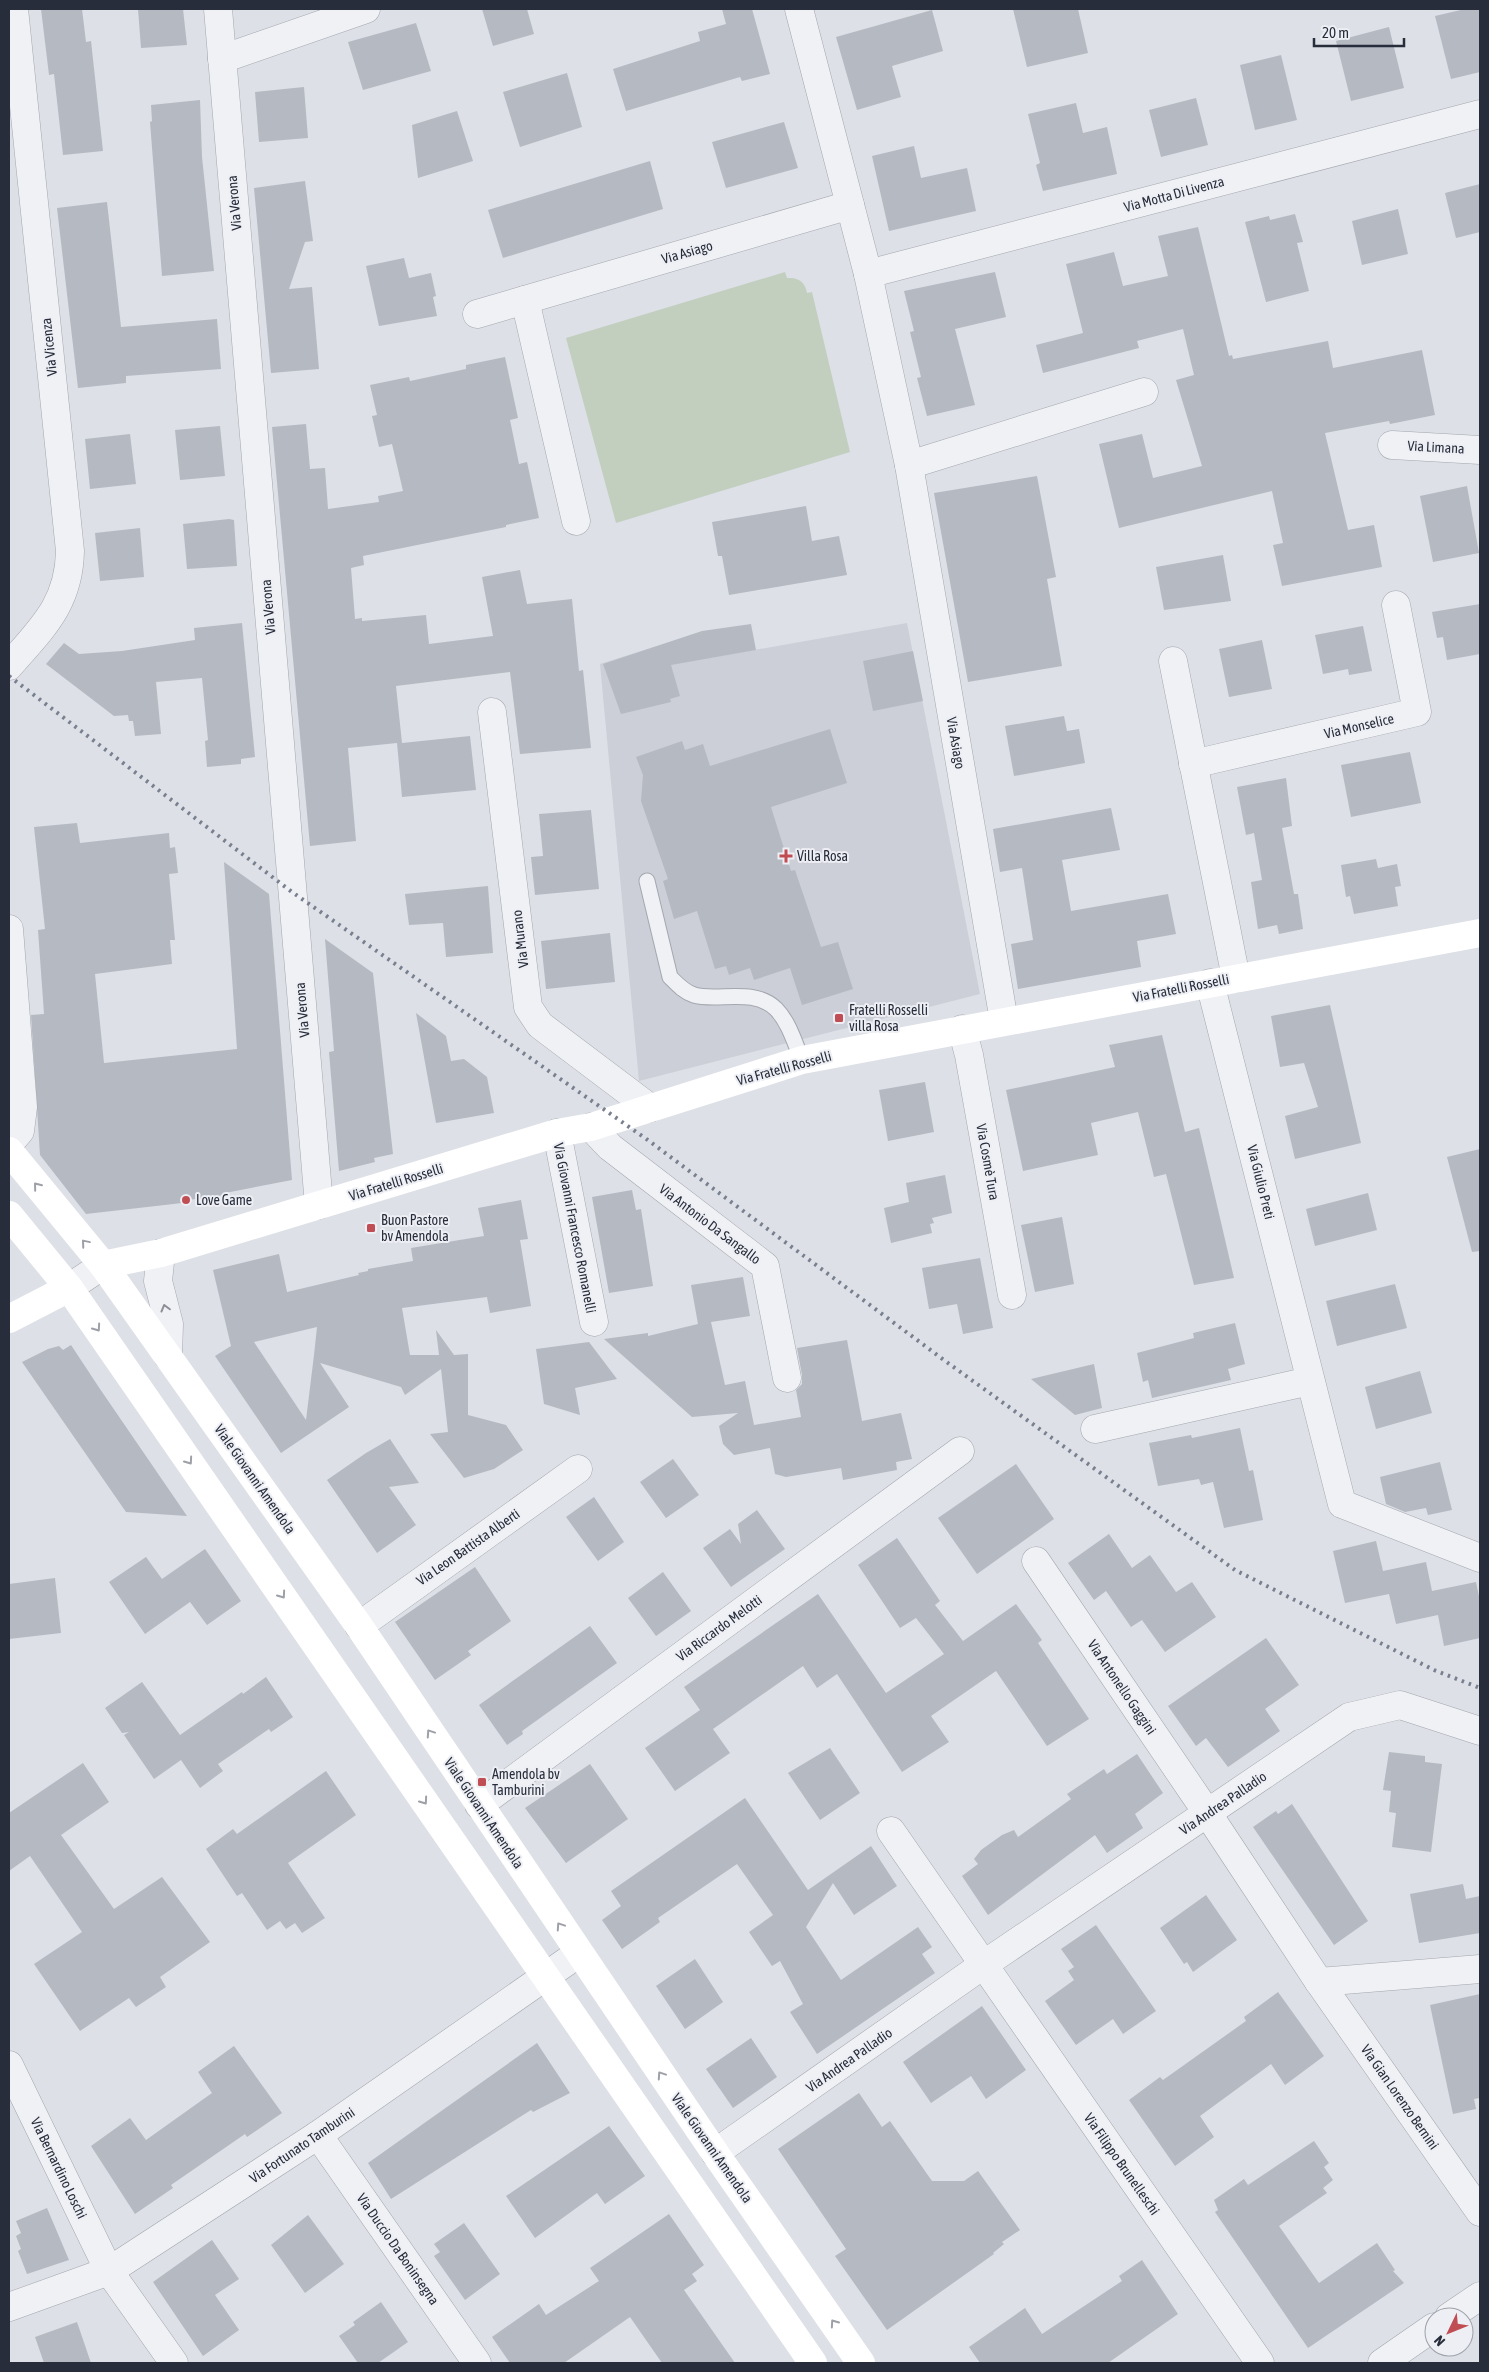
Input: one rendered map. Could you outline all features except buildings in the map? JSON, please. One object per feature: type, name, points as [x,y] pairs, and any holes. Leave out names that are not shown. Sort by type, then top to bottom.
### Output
[{"type":"main road","name":"Via Fratelli Rosselli","points":[[103,1265],[161,1253],[557,1133],[591,1127],[802,1060],[1480,933]]},
{"type":"main road","name":"Viale Giovanni Amendola","points":[[9,1151],[103,1265],[359,1626],[579,1954],[862,2363]]},
{"type":"main road","points":[[9,1215],[69,1288],[813,2363]]},
{"type":"main road","points":[[9,1319],[69,1288]]},
{"type":"street","name":"Via Vicenza","points":[[9,666],[35,637],[60,600],[67,584],[70,551],[14,9]]},
{"type":"street","name":"Via Verona","points":[[218,9],[319,1205]]},
{"type":"street","points":[[222,59],[366,9]]},
{"type":"street","name":"Via Asiago","points":[[801,9],[868,274],[909,465],[1004,1021]]},
{"type":"street","name":"Via Motta Di Livenza","points":[[868,274],[1480,114]]},
{"type":"street","name":"Via Asiago","points":[[477,314],[850,205]]},
{"type":"street","points":[[525,300],[576,521]]},
{"type":"street","points":[[909,465],[1144,392]]},
{"type":"street","name":"Via Limana","points":[[1392,445],[1480,450]]},
{"type":"street","name":"Via Monselice","points":[[1193,764],[1417,712],[1396,605]]},
{"type":"street","points":[[1173,661],[1236,978]]},
{"type":"street","name":"Via Murano","points":[[492,712],[528,1007],[540,1025],[650,1108]]},
{"type":"street","points":[[9,929],[23,1107],[20,1131],[9,1144]]},
{"type":"street","name":"Via Giulio Preti","points":[[1210,984],[1342,1504],[1480,1558]]},
{"type":"street","name":"Via Cosmè Tura","points":[[962,1029],[969,1055],[1012,1295]]},
{"type":"street","name":"Via Antonio Da Sangallo","points":[[591,1127],[610,1147],[765,1266],[787,1378]]},
{"type":"street","name":"Via Giovanni Francesco Romanelli","points":[[557,1133],[594,1322]]},
{"type":"street","points":[[161,1253],[158,1281],[169,1324],[168,1356]]},
{"type":"street","points":[[69,1288],[103,1265]]},
{"type":"street","points":[[1095,1429],[1310,1380]]},
{"type":"street","name":"Via Riccardo Melotti","points":[[478,1805],[960,1451]]},
{"type":"street","name":"Via Leon Battista Alberti","points":[[359,1626],[578,1469]]},
{"type":"street","name":"Via Antonello Gaggini","points":[[1036,1561],[1208,1814]]},
{"type":"street","name":"Via Andrea Palladio","points":[[715,2153],[983,1966],[1349,1717],[1400,1705],[1480,1731]]},
{"type":"street","name":"Via Gian Lorenzo Bernini","points":[[1208,1814],[1319,1982],[1480,2212]]},
{"type":"street","points":[[891,1831],[983,1966]]},
{"type":"street","name":"Via Fortunato Tamburini","points":[[9,2307],[110,2272],[318,2135],[579,1954]]},
{"type":"street","name":"Via Filippo Brunelleschi","points":[[983,1966],[1260,2363]]},
{"type":"street","points":[[1319,1982],[1480,1969]]},
{"type":"street","name":"Via Bernardino Loschi","points":[[9,2066],[110,2272],[174,2363]]},
{"type":"street","name":"Via Duccio Da Boninsegna","points":[[318,2135],[477,2363]]},
{"type":"street","points":[[1464,2307],[1480,2296]]},
{"type":"street","points":[[1382,2363],[1424,2334]]},
{"type":"lane","points":[[647,881],[670,976],[681,988],[695,996],[757,998],[775,1008],[786,1022],[802,1060]]},
{"type":"shaded area","name":"Villa Rosa","points":[[907,623],[980,994],[639,1081],[600,664],[704,631],[709,658]]},
{"type":"green space","points":[[785,272],[787,278],[795,278],[801,281],[807,293],[812,292],[850,452],[616,523],[566,338]]},
{"type":"railway","points":[[9,676],[292,892],[645,1138],[948,1363],[1235,1570],[1434,1670],[1480,1688]]},
{"type":"place","name":"Villa Rosa","points":[[786,856]]},
{"type":"place","name":"Fratelli Rosselli villa Rosa","points":[[839,1018]]},
{"type":"place","name":"Love Game","points":[[186,1200]]},
{"type":"place","name":"Buon Pastore bv Amendola","points":[[371,1228]]},
{"type":"place","name":"Amendola bv Tamburini","points":[[482,1782]]}]
